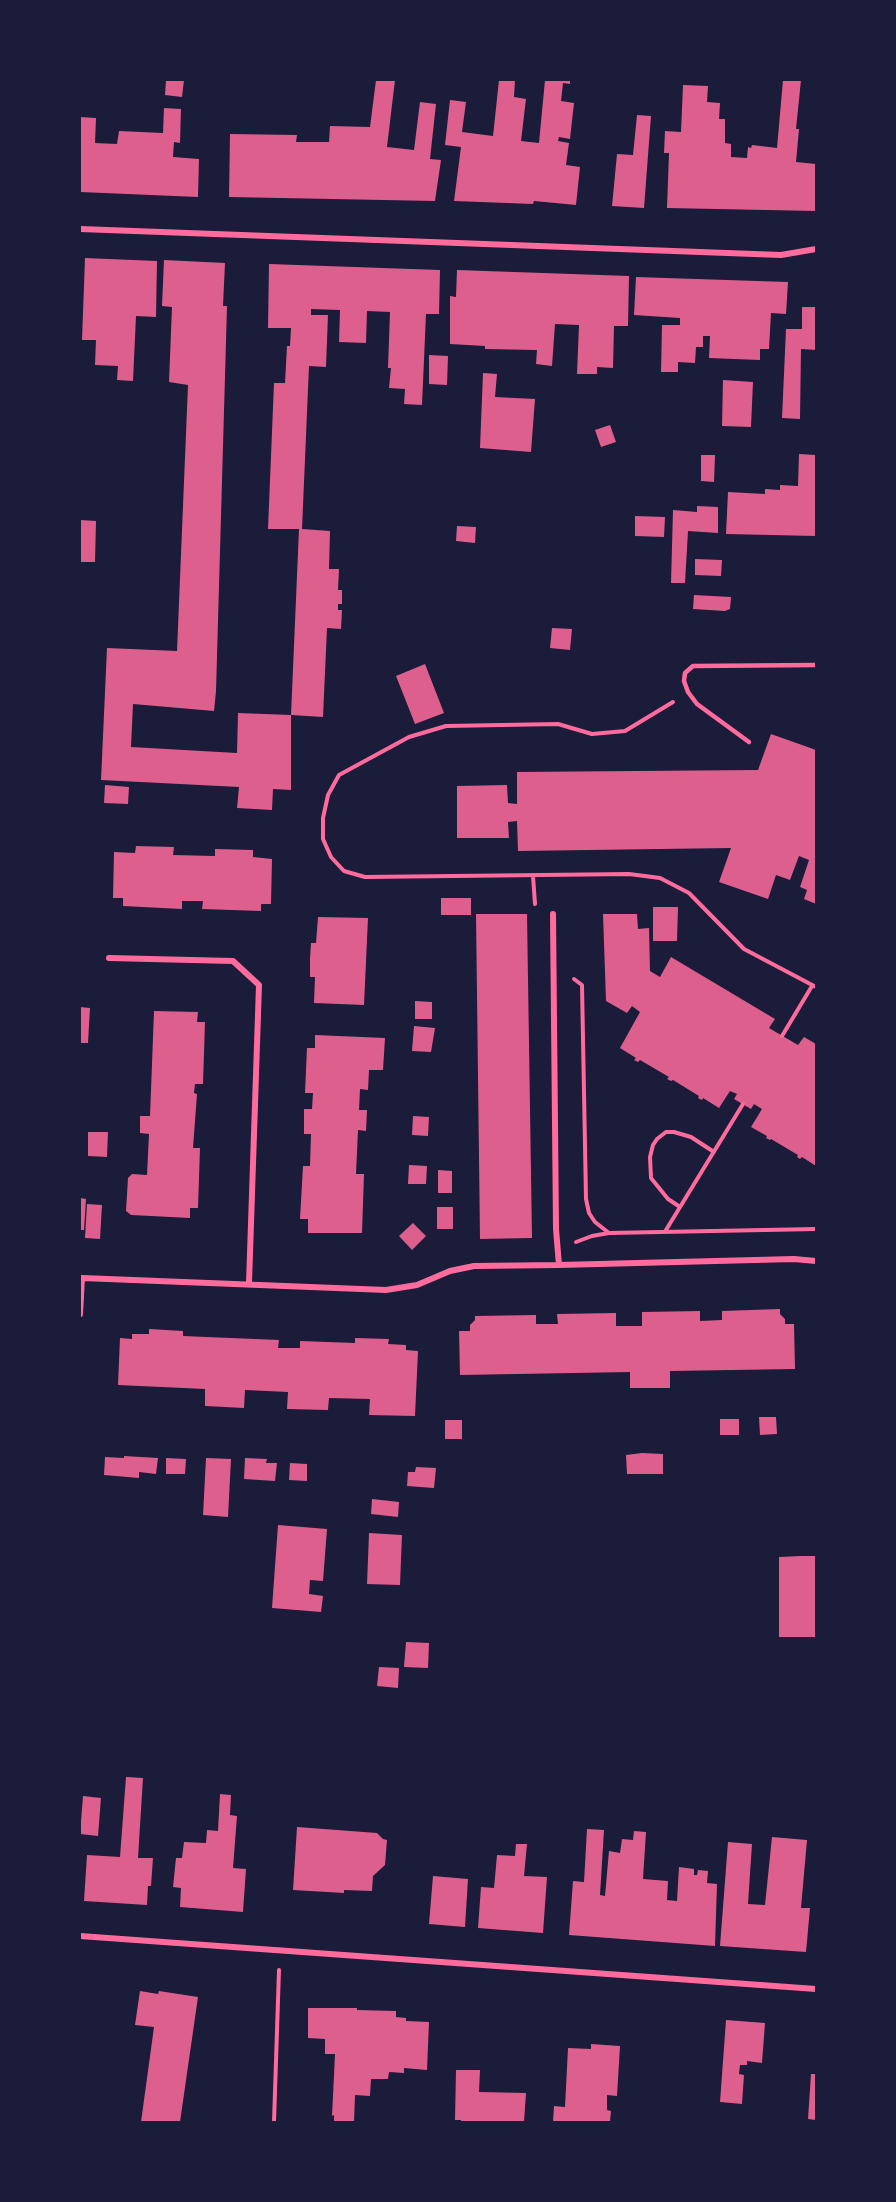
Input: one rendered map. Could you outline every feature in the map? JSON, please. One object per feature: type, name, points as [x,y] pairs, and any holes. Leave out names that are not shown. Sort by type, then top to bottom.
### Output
[{"type":"street","points":[[80,230],[781,255],[816,249]]},
{"type":"street","points":[[553,914],[559,1266]]},
{"type":"street","points":[[109,958],[233,961],[259,985],[249,1283]]},
{"type":"street","points":[[80,1314],[82,1278],[386,1290],[417,1285],[450,1270],[474,1266],[559,1266],[794,1259],[816,1261]]},
{"type":"street","points":[[80,1936],[816,1989]]},
{"type":"lane","points":[[749,742],[697,704],[688,692],[684,681],[685,673],[693,666],[816,665]]},
{"type":"path","points":[[688,692],[625,731],[592,734],[558,724],[446,726],[409,737],[339,776],[328,795],[323,818],[324,839],[331,856],[344,871],[364,877],[629,874],[660,878],[689,893],[744,949],[814,986],[782,1036]]},
{"type":"path","points":[[553,974],[570,977],[582,984],[586,1199],[595,1222],[609,1233]]},
{"type":"path","points":[[665,1231],[743,1104]]},
{"type":"path","points":[[680,1207],[668,1199],[651,1178],[650,1157],[653,1145],[666,1132],[674,1132],[691,1137],[714,1152]]},
{"type":"path","points":[[557,1249],[592,1236],[609,1233],[816,1229]]},
{"type":"path","points":[[274,2122],[279,1950]]},
{"type":"building","points":[[166,80],[184,80],[182,97],[165,95]]},
{"type":"building","points":[[376,80],[395,80],[387,147],[414,150],[420,102],[436,104],[430,159],[441,160],[435,201],[229,197],[230,134],[297,135],[296,142],[329,142],[330,126],[370,127]]},
{"type":"building","points":[[499,80],[515,80],[514,97],[526,99],[521,141],[539,143],[545,80],[570,80],[570,84],[563,83],[561,101],[574,103],[570,139],[559,137],[558,141],[569,143],[566,165],[580,167],[576,205],[534,201],[533,204],[454,201],[461,147],[445,145],[450,100],[466,102],[462,132],[493,136]]},
{"type":"building","points":[[783,80],[801,80],[796,129],[799,129],[796,162],[816,164],[816,211],[667,208],[669,153],[664,153],[665,131],[681,132],[683,85],[708,86],[707,102],[720,103],[719,119],[725,119],[725,143],[731,144],[731,157],[747,158],[748,147],[751,148],[752,145],[777,148]]},
{"type":"building","points":[[164,108],[181,109],[180,143],[174,142],[173,157],[199,159],[198,197],[80,192],[80,117],[96,118],[95,143],[117,144],[119,131],[163,133]]},
{"type":"building","points":[[637,115],[651,116],[644,208],[612,206],[617,154],[633,155]]},
{"type":"building","points":[[85,258],[157,261],[156,317],[136,316],[133,381],[117,380],[118,366],[95,365],[96,340],[82,340]]},
{"type":"building","points":[[164,260],[225,263],[223,306],[227,306],[216,691],[214,711],[133,704],[131,747],[237,753],[238,713],[291,715],[291,790],[273,789],[272,810],[237,808],[239,787],[101,780],[107,648],[177,651],[188,385],[169,382],[172,307],[162,306]]},
{"type":"building","points":[[269,264],[440,270],[439,314],[426,314],[422,405],[404,404],[405,389],[389,388],[390,312],[367,311],[366,343],[339,342],[340,310],[311,309],[311,315],[328,315],[326,367],[309,366],[302,529],[330,531],[329,569],[339,569],[338,590],[342,590],[342,604],[338,604],[338,610],[342,610],[341,629],[327,628],[323,717],[291,715],[299,529],[268,529],[274,383],[285,383],[287,346],[290,346],[291,328],[268,328]]},
{"type":"building","points":[[457,270],[629,276],[628,326],[614,326],[613,368],[597,367],[597,374],[577,374],[579,325],[555,324],[552,366],[536,364],[537,350],[485,349],[485,346],[450,344],[450,296],[456,297]]},
{"type":"building","points":[[636,277],[788,282],[786,314],[771,313],[769,349],[760,349],[760,360],[709,358],[710,336],[703,336],[703,347],[696,347],[695,363],[678,362],[678,372],[661,372],[662,325],[680,325],[680,318],[634,315]]},
{"type":"building","points":[[802,307],[816,307],[816,350],[801,349],[800,419],[782,418],[786,329],[802,329]]},
{"type":"building","points":[[429,355],[448,356],[447,385],[429,384]]},
{"type":"building","points":[[483,373],[497,374],[495,397],[535,399],[531,452],[480,448]]},
{"type":"building","points":[[723,380],[753,382],[751,427],[722,426]]},
{"type":"building","points":[[610,425],[616,442],[601,447],[595,430]]},
{"type":"building","points":[[799,454],[816,455],[816,536],[726,534],[728,492],[765,494],[765,489],[780,490],[780,485],[798,486]]},
{"type":"building","points":[[701,455],[715,455],[714,482],[701,481]]},
{"type":"building","points":[[697,506],[718,507],[718,533],[688,531],[685,583],[671,583],[673,510],[697,512]]},
{"type":"building","points":[[635,516],[665,517],[664,537],[635,536]]},
{"type":"building","points":[[80,520],[96,521],[95,562],[80,562]]},
{"type":"building","points":[[457,526],[476,527],[475,543],[456,541]]},
{"type":"building","points":[[695,559],[722,560],[721,576],[695,575]]},
{"type":"building","points":[[694,595],[731,597],[730,609],[725,611],[693,609]]},
{"type":"building","points":[[552,628],[572,629],[570,650],[550,648]]},
{"type":"building","points":[[425,664],[444,713],[415,724],[396,676]]},
{"type":"building","points":[[771,734],[816,750],[816,904],[804,899],[807,890],[800,887],[809,860],[799,856],[790,880],[776,875],[768,899],[719,882],[731,848],[518,851],[517,821],[508,822],[509,838],[457,838],[457,786],[507,785],[508,803],[517,804],[517,772],[758,770]]},
{"type":"building","points":[[105,785],[129,787],[128,804],[104,803]]},
{"type":"building","points":[[136,846],[174,847],[173,855],[215,856],[215,849],[253,850],[253,857],[272,859],[271,904],[261,904],[261,911],[202,909],[203,901],[182,901],[182,909],[123,906],[123,898],[113,898],[114,852],[135,853]]},
{"type":"building","points":[[441,898],[471,898],[471,915],[441,915]]},
{"type":"building","points":[[653,907],[678,907],[677,941],[653,941]]},
{"type":"building","points":[[476,914],[527,914],[532,1238],[480,1239]]},
{"type":"building","points":[[603,914],[637,914],[638,929],[649,928],[650,971],[660,977],[671,957],[775,1019],[769,1028],[798,1045],[804,1037],[816,1044],[816,1166],[802,1157],[800,1159],[798,1155],[751,1127],[762,1109],[754,1104],[751,1109],[734,1099],[737,1094],[730,1091],[719,1108],[703,1098],[702,1100],[698,1098],[699,1096],[673,1080],[667,1079],[669,1077],[640,1060],[638,1062],[634,1060],[636,1058],[620,1048],[640,1012],[632,1006],[627,1013],[606,1001]]},
{"type":"building","points":[[318,917],[368,918],[364,1005],[314,1003],[315,977],[310,977],[310,959],[311,943],[316,943]]},
{"type":"building","points":[[415,1001],[432,1002],[432,1019],[415,1019]]},
{"type":"building","points":[[80,1007],[90,1008],[88,1043],[80,1043]]},
{"type":"building","points":[[154,1011],[198,1012],[197,1022],[205,1022],[203,1084],[195,1084],[194,1093],[197,1094],[193,1148],[200,1148],[198,1208],[190,1208],[190,1218],[131,1215],[126,1211],[128,1178],[132,1174],[147,1175],[149,1134],[140,1133],[140,1116],[150,1116]]},
{"type":"building","points":[[414,1026],[435,1028],[431,1052],[412,1051]]},
{"type":"building","points":[[315,1035],[385,1038],[383,1070],[369,1070],[368,1090],[360,1089],[359,1110],[367,1110],[366,1131],[358,1130],[356,1174],[364,1174],[362,1233],[308,1233],[308,1219],[300,1219],[303,1166],[310,1166],[311,1134],[304,1134],[304,1109],[312,1109],[313,1093],[305,1093],[307,1048],[315,1048]]},
{"type":"building","points":[[413,1116],[429,1117],[428,1136],[412,1135]]},
{"type":"building","points":[[88,1132],[108,1132],[107,1157],[88,1156]]},
{"type":"building","points":[[409,1165],[427,1166],[426,1184],[408,1184]]},
{"type":"building","points":[[438,1170],[452,1171],[452,1193],[438,1193]]},
{"type":"building","points":[[80,1198],[86,1199],[84,1230],[80,1230]]},
{"type":"building","points":[[87,1204],[102,1205],[100,1239],[85,1238]]},
{"type":"building","points":[[437,1207],[453,1207],[453,1229],[437,1229]]},
{"type":"building","points":[[413,1223],[426,1236],[412,1250],[399,1236]]},
{"type":"building","points":[[780,1309],[785,1324],[794,1324],[795,1369],[670,1371],[670,1388],[630,1388],[630,1372],[460,1375],[459,1331],[470,1331],[470,1325],[475,1320],[475,1316],[536,1315],[536,1324],[558,1324],[557,1314],[616,1313],[616,1326],[642,1326],[642,1312],[700,1311],[700,1321],[722,1320],[722,1311]]},
{"type":"building","points":[[149,1329],[183,1331],[183,1336],[279,1340],[278,1348],[300,1348],[300,1341],[355,1343],[355,1338],[389,1339],[388,1344],[406,1345],[406,1350],[418,1351],[415,1416],[369,1415],[370,1399],[329,1398],[328,1410],[287,1409],[288,1392],[245,1390],[244,1408],[205,1406],[205,1389],[118,1385],[120,1338],[132,1339],[132,1334],[149,1334]]},
{"type":"building","points":[[759,1417],[776,1417],[777,1434],[760,1435]]},
{"type":"building","points":[[720,1419],[739,1419],[739,1435],[720,1435]]},
{"type":"building","points":[[445,1420],[462,1420],[462,1439],[445,1439]]},
{"type":"building","points":[[663,1454],[663,1474],[627,1474],[626,1455]]},
{"type":"building","points":[[124,1456],[158,1458],[156,1474],[139,1472],[139,1478],[104,1475],[105,1457],[124,1458]]},
{"type":"building","points":[[166,1458],[186,1459],[185,1474],[166,1474]]},
{"type":"building","points":[[206,1458],[231,1459],[228,1517],[203,1515]]},
{"type":"building","points":[[245,1458],[267,1459],[266,1463],[277,1463],[275,1481],[244,1479]]},
{"type":"building","points":[[290,1463],[307,1464],[307,1481],[289,1480]]},
{"type":"building","points":[[416,1467],[436,1468],[434,1488],[407,1486],[408,1472],[415,1472]]},
{"type":"building","points":[[372,1499],[399,1502],[398,1517],[371,1514]]},
{"type":"building","points":[[278,1525],[327,1529],[323,1581],[310,1580],[309,1594],[323,1596],[321,1612],[272,1608]]},
{"type":"building","points":[[369,1533],[402,1535],[400,1585],[367,1584]]},
{"type":"building","points":[[816,1556],[816,1637],[779,1637],[779,1557]]},
{"type":"building","points":[[406,1642],[429,1643],[428,1668],[404,1667]]},
{"type":"building","points":[[379,1667],[399,1668],[398,1688],[377,1686]]},
{"type":"building","points":[[126,1777],[143,1778],[138,1858],[153,1858],[147,1905],[84,1901],[87,1855],[120,1857]]},
{"type":"building","points":[[220,1794],[231,1795],[230,1815],[237,1816],[233,1868],[246,1869],[243,1912],[180,1907],[181,1888],[173,1887],[176,1858],[182,1858],[184,1842],[206,1843],[207,1830],[218,1831]]},
{"type":"building","points":[[83,1796],[101,1798],[98,1836],[80,1834]]},
{"type":"building","points":[[297,1827],[377,1833],[387,1840],[385,1865],[373,1876],[372,1891],[344,1890],[344,1893],[293,1890]]},
{"type":"building","points":[[587,1829],[604,1830],[600,1895],[605,1896],[609,1851],[620,1853],[622,1839],[633,1840],[634,1831],[646,1832],[643,1879],[668,1881],[667,1900],[677,1901],[679,1867],[694,1869],[694,1875],[697,1875],[698,1870],[708,1871],[707,1883],[717,1884],[715,1946],[569,1935],[573,1881],[584,1882]]},
{"type":"building","points":[[772,1837],[807,1840],[801,1908],[810,1908],[806,1952],[720,1946],[728,1842],[752,1844],[748,1904],[765,1905]]},
{"type":"building","points":[[516,1844],[527,1844],[524,1876],[547,1877],[543,1933],[478,1928],[481,1887],[494,1888],[497,1855],[515,1856]]},
{"type":"building","points":[[433,1876],[468,1879],[465,1927],[429,1924]]},
{"type":"building","points":[[140,1991],[158,1994],[159,1991],[198,1997],[180,2122],[141,2122],[154,2027],[135,2025]]},
{"type":"building","points":[[308,2008],[396,2011],[396,2017],[406,2018],[406,2021],[429,2022],[427,2070],[404,2068],[404,2073],[389,2072],[388,2079],[371,2079],[370,2096],[355,2095],[354,2122],[334,2122],[334,2115],[332,2116],[335,2054],[325,2054],[325,2039],[308,2038]]},
{"type":"building","points":[[726,2020],[765,2023],[762,2063],[747,2061],[747,2065],[740,2065],[739,2074],[744,2075],[742,2104],[720,2102]]},
{"type":"building","points":[[591,2044],[620,2046],[617,2096],[607,2095],[607,2110],[611,2111],[610,2122],[553,2122],[554,2106],[565,2107],[568,2048],[591,2049]]},
{"type":"building","points":[[456,2070],[480,2070],[479,2092],[526,2093],[524,2122],[461,2122],[461,2120],[455,2120]]},
{"type":"building","points":[[811,2074],[816,2074],[816,2120],[808,2119]]}]
